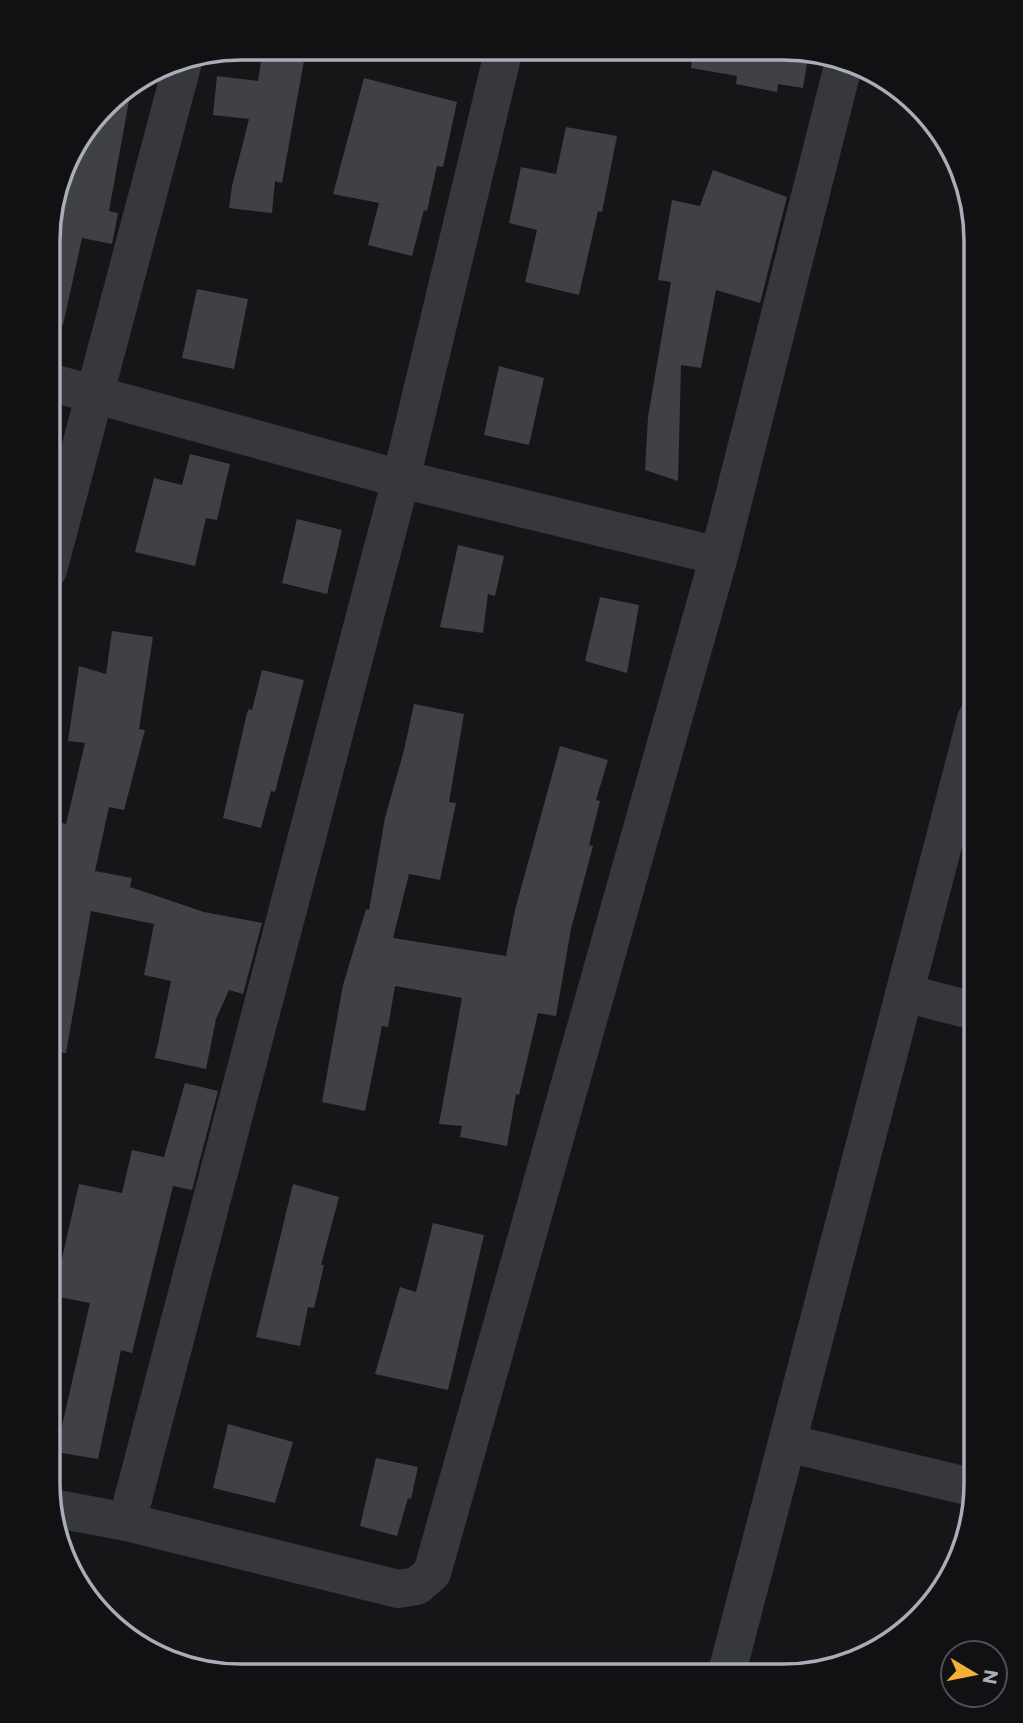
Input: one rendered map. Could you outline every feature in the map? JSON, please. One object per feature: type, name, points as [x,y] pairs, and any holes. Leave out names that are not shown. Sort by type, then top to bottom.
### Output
[{"type":"street","points":[[127,1522],[401,479],[501,60]]},
{"type":"street","points":[[60,525],[181,70]]},
{"type":"street","points":[[62,1510],[127,1522],[398,1589],[417,1586],[432,1573],[719,556],[842,70]]},
{"type":"street","points":[[60,385],[401,479],[719,556]]},
{"type":"street","points":[[729,1664],[964,766]]},
{"type":"street","points":[[904,993],[963,1009]]},
{"type":"street","points":[[787,1443],[963,1485]]},
{"type":"building","points":[[261,60],[304,60],[282,183],[275,181],[272,213],[229,208],[249,119],[213,115],[217,76],[258,81]]},
{"type":"building","points":[[692,60],[807,61],[803,88],[778,84],[777,92],[736,84],[737,76],[691,68]]},
{"type":"building","points":[[364,78],[457,102],[443,167],[437,166],[427,211],[424,210],[412,256],[368,245],[379,203],[333,194]]},
{"type":"building","points":[[130,97],[109,211],[118,213],[112,244],[82,238],[63,325],[60,325],[60,240],[61,217],[69,182],[90,140],[104,121]]},
{"type":"building","points":[[566,127],[617,136],[602,212],[598,211],[579,295],[525,282],[537,230],[509,223],[521,167],[556,174]]},
{"type":"building","points":[[713,170],[787,197],[760,303],[716,290],[701,368],[681,365],[678,481],[645,470],[648,417],[671,282],[658,280],[672,200],[700,206]]},
{"type":"building","points":[[197,289],[248,299],[234,369],[182,358]]},
{"type":"building","points":[[499,366],[544,378],[529,445],[484,435]]},
{"type":"building","points":[[190,454],[230,464],[217,520],[206,518],[195,566],[135,552],[154,478],[182,485]]},
{"type":"building","points":[[297,519],[342,530],[327,594],[282,583]]},
{"type":"building","points":[[458,545],[504,556],[495,596],[488,594],[483,633],[440,627]]},
{"type":"building","points":[[600,597],[639,605],[627,673],[585,661]]},
{"type":"building","points":[[112,631],[153,637],[139,729],[145,730],[124,810],[109,807],[95,871],[132,878],[130,887],[204,912],[262,923],[243,994],[229,990],[216,1019],[206,1069],[155,1058],[171,981],[144,975],[154,924],[91,911],[66,1053],[60,1052],[60,831],[62,823],[66,824],[85,743],[68,741],[79,666],[106,674]]},
{"type":"building","points":[[262,670],[304,680],[275,792],[271,791],[261,828],[223,818],[247,713],[249,709],[252,710]]},
{"type":"building","points":[[414,704],[464,714],[449,802],[456,803],[440,880],[409,874],[393,938],[506,956],[515,910],[560,746],[608,760],[596,800],[600,801],[589,845],[593,846],[571,929],[556,1016],[538,1013],[519,1095],[516,1094],[507,1146],[460,1137],[462,1126],[439,1124],[462,998],[395,986],[388,1027],[382,1026],[365,1111],[322,1102],[343,985],[366,909],[369,910],[385,818]]},
{"type":"building","points":[[185,1083],[218,1091],[192,1190],[173,1186],[132,1353],[121,1350],[98,1459],[60,1453],[60,1434],[90,1303],[60,1297],[60,1258],[79,1184],[122,1193],[132,1150],[164,1157]]},
{"type":"building","points":[[293,1184],[339,1197],[321,1265],[324,1265],[314,1308],[308,1307],[300,1346],[256,1337]]},
{"type":"building","points":[[433,1223],[484,1235],[448,1390],[375,1374],[400,1287],[416,1292]]},
{"type":"building","points":[[228,1424],[293,1442],[275,1503],[213,1488]]},
{"type":"building","points":[[376,1458],[418,1467],[411,1499],[408,1498],[397,1536],[360,1526]]}]
